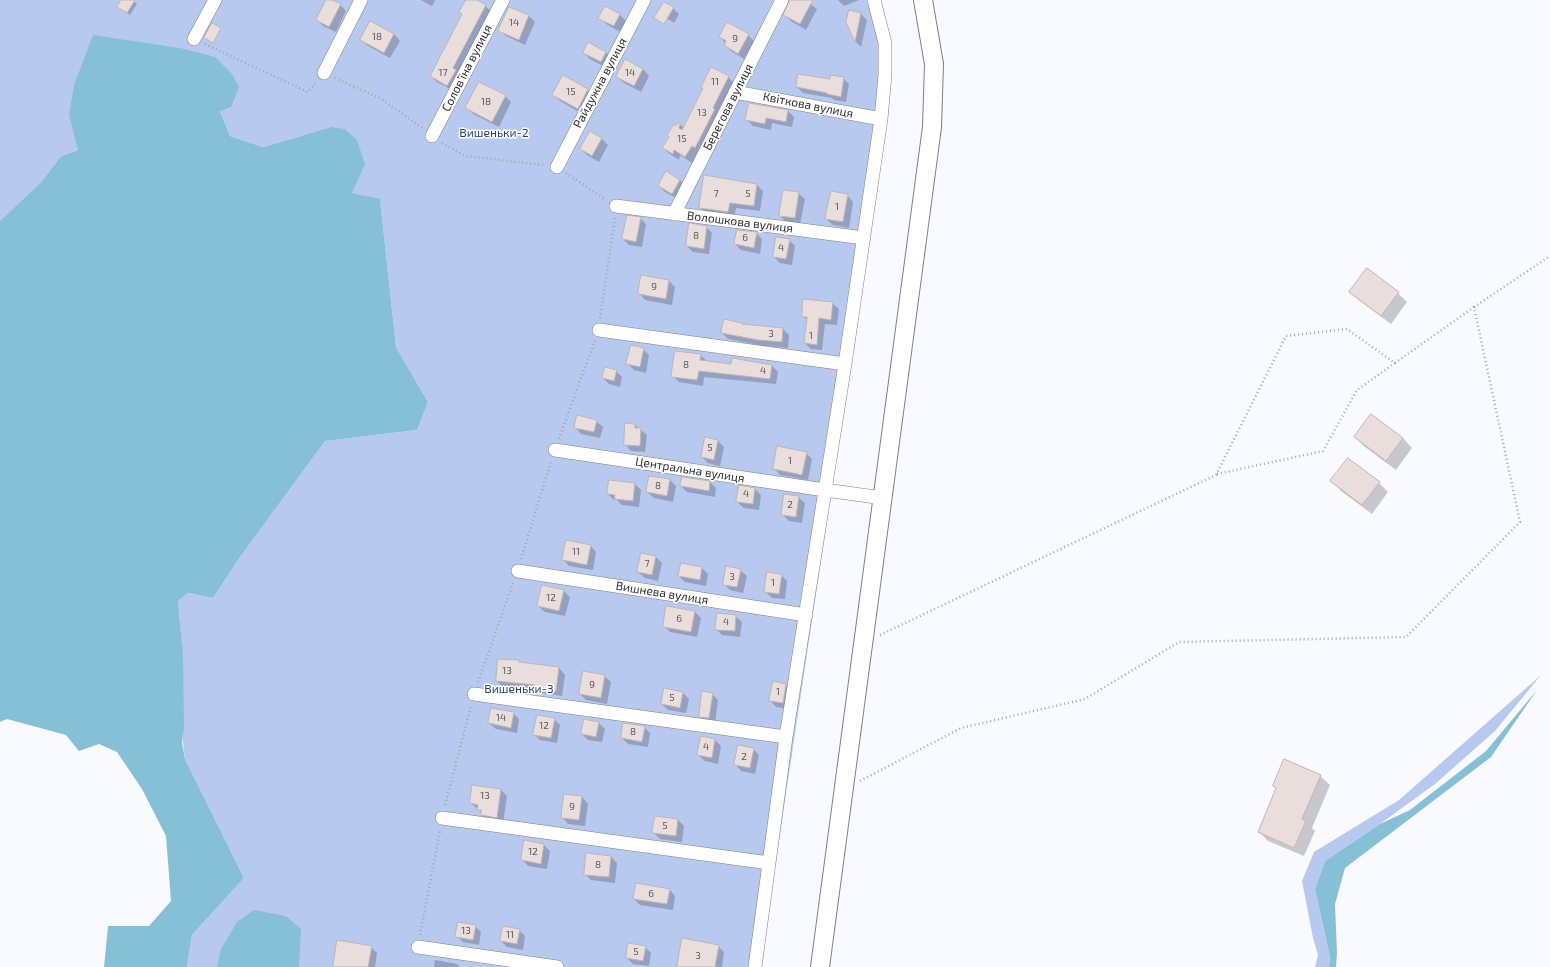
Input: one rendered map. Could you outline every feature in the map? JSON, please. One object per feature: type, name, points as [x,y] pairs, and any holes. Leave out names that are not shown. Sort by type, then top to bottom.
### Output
[{"type":"street","points":[[194,40],[215,0]]},
{"type":"street","points":[[324,73],[361,0]]},
{"type":"street","name":"Соловʼїна вулиця","points":[[432,136],[503,0]]},
{"type":"street","name":"Райдужна вулиця","points":[[557,167],[644,0]]},
{"type":"street","name":"Берегова вулиця","points":[[674,214],[782,0]]},
{"type":"street","points":[[755,967],[786,737],[845,364],[881,119],[885,74],[885,44],[874,0]]},
{"type":"street","points":[[820,967],[932,127],[934,64],[924,0]]},
{"type":"street","name":"Квіткова вулиця","points":[[735,92],[881,119]]},
{"type":"street","name":"Волошкова вулиця","points":[[616,206],[864,238]]},
{"type":"street","points":[[599,330],[845,364]]},
{"type":"street","name":"Центральна вулиця","points":[[555,450],[883,498]]},
{"type":"street","name":"Вишнева вулиця","points":[[518,571],[806,615]]},
{"type":"street","points":[[474,694],[786,737]]},
{"type":"street","points":[[442,818],[769,863]]},
{"type":"street","points":[[418,947],[557,967]]},
{"type":"path","points":[[194,40],[308,92],[324,73],[380,98],[432,136],[465,156],[557,167],[616,206],[599,330],[555,450],[518,571],[474,694],[442,818],[418,947]]},
{"type":"path","points":[[863,643],[1216,474],[1323,451],[1357,390],[1474,306],[1550,256]]},
{"type":"path","points":[[844,790],[961,728],[1086,699],[1179,642],[1406,636],[1520,522],[1474,306]]},
{"type":"path","points":[[1216,474],[1286,336],[1347,330],[1395,363]]},
{"type":"green space","name":"Вишеньки-3","points":[[0,0],[880,0],[890,43],[889,108],[760,967],[187,967],[192,935],[244,878],[185,759],[183,734],[182,657],[178,601],[188,593],[213,598],[238,560],[325,441],[417,430],[428,402],[396,347],[380,200],[352,193],[357,181],[304,135],[263,147],[230,136],[220,111],[75,135],[78,150],[61,156],[42,181],[0,221]]},
{"type":"green space","points":[[1541,675],[1495,731],[1435,784],[1380,824],[1325,861],[1315,889],[1330,957],[1329,967],[1315,967],[1318,955],[1313,938],[1302,881],[1314,852],[1399,800]]},
{"type":"shaded area","points":[[93,35],[180,48],[215,57],[232,74],[239,87],[231,107],[220,111],[230,136],[263,147],[332,127],[345,129],[357,140],[365,164],[352,193],[380,199],[396,347],[428,402],[417,430],[325,441],[238,560],[213,598],[188,593],[178,601],[183,655],[184,728],[182,743],[185,759],[244,878],[192,935],[187,967],[104,967],[108,926],[149,926],[171,901],[166,836],[142,789],[117,752],[99,744],[79,751],[66,735],[7,719],[0,722],[0,221],[42,181],[61,156],[78,150],[69,115],[74,85]]},
{"type":"shaded area","points":[[1537,690],[1491,757],[1345,868],[1335,904],[1337,953],[1336,967],[1329,967],[1330,957],[1315,889],[1325,861],[1380,824],[1410,810],[1486,751]]},
{"type":"shaded area","points":[[254,910],[286,916],[301,929],[299,967],[217,967],[221,949],[237,922]]},
{"type":"building","points":[[121,0],[135,0],[127,13],[117,7]]},
{"type":"building","points":[[326,0],[332,0],[341,4],[329,27],[316,20]]},
{"type":"building","points":[[466,0],[477,0],[486,5],[453,68],[456,70],[447,86],[430,76],[462,14],[459,12]]},
{"type":"building","points":[[790,0],[813,0],[800,24],[783,15]]},
{"type":"building","points":[[664,2],[674,7],[664,24],[654,18]]},
{"type":"building","points":[[605,6],[620,14],[614,26],[598,19]]},
{"type":"building","points":[[509,7],[529,15],[519,40],[498,31]]},
{"type":"building","points":[[849,10],[861,13],[855,42],[846,22]]},
{"type":"building","points":[[370,21],[394,34],[384,53],[360,40]]},
{"type":"building","points":[[727,22],[749,34],[738,54],[724,45],[726,41],[719,37]]},
{"type":"building","points":[[212,23],[221,28],[213,43],[204,38]]},
{"type":"building","points":[[588,42],[606,52],[601,62],[583,53]]},
{"type":"building","points":[[625,59],[643,69],[634,86],[616,77]]},
{"type":"building","points":[[711,67],[729,76],[713,108],[715,109],[695,148],[692,146],[685,157],[674,150],[673,154],[662,148],[669,137],[667,135],[674,124],[676,126],[678,122],[680,123],[679,128],[682,130],[703,88],[701,88]]},
{"type":"building","points":[[798,74],[830,79],[830,75],[844,77],[841,97],[796,87]]},
{"type":"building","points":[[563,75],[588,89],[578,109],[552,95]]},
{"type":"building","points":[[479,82],[506,95],[492,122],[465,108]]},
{"type":"building","points":[[749,103],[788,110],[786,122],[766,118],[765,124],[745,120]]},
{"type":"building","points":[[590,131],[602,138],[592,156],[580,149]]},
{"type":"building","points":[[666,171],[680,180],[672,194],[658,186]]},
{"type":"building","points":[[704,175],[757,184],[754,206],[730,203],[728,212],[699,208]]},
{"type":"building","points":[[783,190],[799,192],[795,218],[779,216]]},
{"type":"building","points":[[831,191],[848,194],[843,222],[825,219]]},
{"type":"building","points":[[627,215],[641,217],[636,242],[622,239]]},
{"type":"building","points":[[689,223],[707,226],[704,249],[686,246]]},
{"type":"building","points":[[737,230],[757,232],[754,248],[734,244]]},
{"type":"building","points":[[776,237],[790,239],[786,259],[773,257]]},
{"type":"building","points":[[1367,268],[1399,292],[1381,316],[1349,292]]},
{"type":"building","points":[[641,275],[669,280],[666,299],[638,294]]},
{"type":"building","points":[[803,299],[833,302],[831,320],[819,318],[817,345],[804,343],[807,317],[802,317]]},
{"type":"building","points":[[724,319],[742,324],[783,328],[782,342],[758,340],[721,333]]},
{"type":"building","points":[[631,345],[644,348],[640,367],[626,364]]},
{"type":"building","points":[[675,351],[701,354],[700,360],[731,364],[732,358],[772,365],[770,379],[699,371],[697,380],[671,377]]},
{"type":"building","points":[[605,367],[617,370],[614,381],[602,378]]},
{"type":"building","points":[[1371,414],[1403,438],[1386,461],[1354,437]]},
{"type":"building","points":[[577,415],[597,420],[594,432],[574,428]]},
{"type":"building","points":[[625,423],[635,424],[635,428],[641,428],[640,446],[624,445]]},
{"type":"building","points":[[705,437],[718,440],[714,460],[701,457]]},
{"type":"building","points":[[777,446],[807,452],[802,475],[773,469]]},
{"type":"building","points":[[1348,458],[1380,482],[1362,505],[1330,481]]},
{"type":"building","points":[[649,476],[670,479],[667,496],[646,492]]},
{"type":"building","points":[[682,477],[710,481],[709,491],[680,486]]},
{"type":"building","points":[[609,480],[635,483],[633,501],[614,499],[615,495],[607,494]]},
{"type":"building","points":[[739,485],[755,488],[753,504],[736,502]]},
{"type":"building","points":[[784,494],[799,496],[796,517],[781,515]]},
{"type":"building","points":[[566,540],[591,545],[587,565],[562,560]]},
{"type":"building","points":[[641,553],[656,556],[652,575],[637,572]]},
{"type":"building","points":[[681,563],[702,567],[700,580],[678,576]]},
{"type":"building","points":[[726,566],[741,569],[737,587],[723,585]]},
{"type":"building","points":[[767,572],[782,574],[779,594],[764,592]]},
{"type":"building","points":[[542,585],[564,590],[559,611],[537,606]]},
{"type":"building","points":[[666,606],[695,611],[691,632],[663,627]]},
{"type":"building","points":[[717,613],[736,615],[735,631],[715,630]]},
{"type":"building","points":[[498,659],[519,660],[519,662],[559,667],[556,691],[535,688],[535,685],[496,681]]},
{"type":"building","points":[[583,671],[605,675],[601,698],[579,694]]},
{"type":"building","points":[[773,681],[786,684],[783,703],[769,701]]},
{"type":"building","points":[[664,688],[683,692],[680,708],[661,704]]},
{"type":"building","points":[[702,691],[713,693],[709,718],[699,717]]},
{"type":"building","points":[[491,708],[514,712],[511,728],[488,723]]},
{"type":"building","points":[[537,715],[555,718],[551,738],[533,735]]},
{"type":"building","points":[[584,719],[599,722],[596,737],[581,734]]},
{"type":"building","points":[[623,723],[645,726],[642,742],[621,738]]},
{"type":"building","points":[[701,736],[715,739],[712,758],[697,755]]},
{"type":"building","points":[[738,745],[754,748],[750,768],[734,765]]},
{"type":"building","points":[[1284,759],[1321,775],[1302,819],[1306,821],[1294,848],[1258,832],[1276,788],[1273,786]]},
{"type":"building","points":[[472,785],[501,789],[497,818],[481,815],[481,810],[477,810],[478,805],[470,803]]},
{"type":"building","points":[[564,794],[582,796],[579,820],[561,818]]},
{"type":"building","points":[[655,816],[678,819],[676,836],[652,833]]},
{"type":"building","points":[[524,840],[544,844],[541,864],[521,860]]},
{"type":"building","points":[[586,853],[611,856],[609,877],[584,875]]},
{"type":"building","points":[[636,883],[670,889],[667,904],[633,899]]},
{"type":"building","points":[[458,922],[476,925],[473,940],[455,937]]},
{"type":"building","points":[[503,926],[520,929],[517,944],[500,941]]},
{"type":"building","points":[[682,938],[719,945],[715,967],[677,967]]},
{"type":"building","points":[[337,940],[372,946],[368,967],[333,967]]},
{"type":"building","points":[[628,943],[646,946],[643,961],[626,958]]},
{"type":"park label","name":"Вишеньки-2","points":[[494,133]]}]
